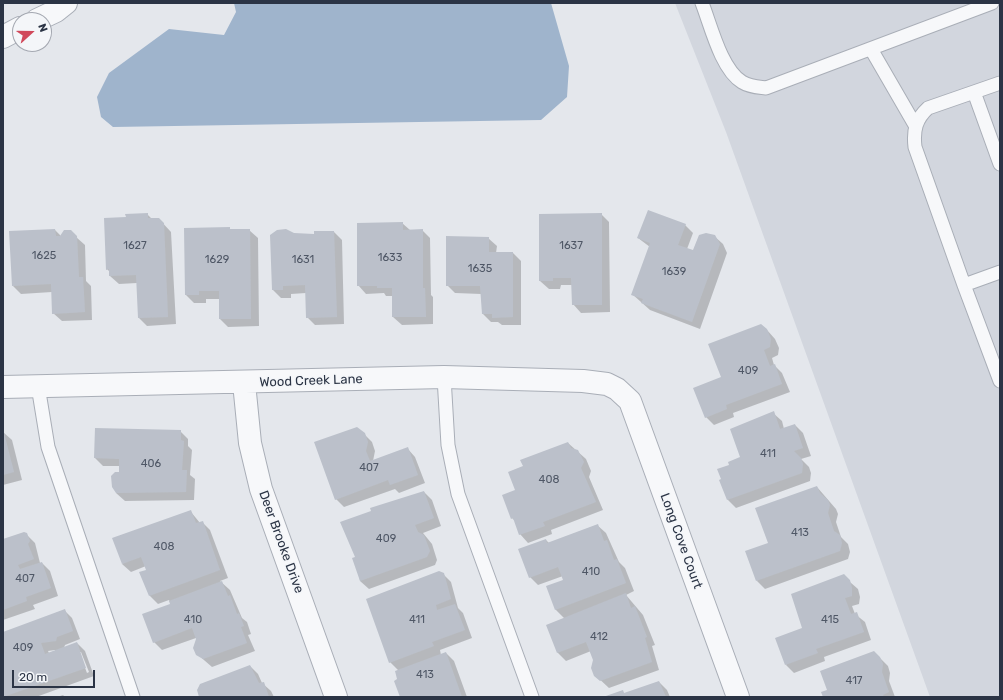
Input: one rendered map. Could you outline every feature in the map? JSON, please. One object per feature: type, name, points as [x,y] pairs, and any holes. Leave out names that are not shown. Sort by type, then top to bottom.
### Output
[{"type":"street","points":[[52,13],[66,3]]},
{"type":"street","name":"Wood Creek Lane","points":[[3,387],[244,383],[444,377],[583,381],[607,384],[617,389]]},
{"type":"street","name":"Deer Brooke Drive","points":[[244,383],[250,443],[261,489],[336,697]]},
{"type":"street","name":"Long Cove Court","points":[[617,389],[630,402],[633,408],[738,697]]},
{"type":"lane","points":[[702,3],[726,65],[733,75],[742,82],[754,87],[766,88],[992,3]]},
{"type":"lane","points":[[871,49],[915,125]]},
{"type":"lane","points":[[1000,83],[928,108],[920,115],[915,125],[914,136],[916,147],[964,286],[1000,381]]},
{"type":"lane","points":[[974,92],[1000,164]]},
{"type":"lane","points":[[964,286],[1000,272]]},
{"type":"lane","points":[[444,377],[448,445],[458,494],[532,697]]},
{"type":"lane","points":[[38,386],[48,447],[133,697]]},
{"type":"shaded area","points":[[675,3],[1000,3],[1000,697],[930,697],[726,132]]},
{"type":"water","points":[[234,3],[551,3],[569,66],[567,97],[541,120],[113,127],[101,117],[97,97],[109,73],[169,29],[224,35],[236,12]]},
{"type":"building","points":[[648,210],[686,224],[678,245],[693,250],[699,235],[706,233],[715,235],[720,244],[692,322],[641,303],[643,299],[631,295],[650,243],[637,238]]},
{"type":"building","points":[[148,213],[148,218],[159,218],[164,223],[168,317],[138,318],[136,275],[109,276],[109,269],[106,270],[104,218],[126,217],[125,214]]},
{"type":"building","points":[[602,213],[602,305],[572,305],[571,278],[553,278],[553,281],[539,281],[539,214]]},
{"type":"building","points":[[403,222],[403,230],[423,229],[423,288],[425,288],[426,317],[392,317],[392,288],[357,286],[357,223]]},
{"type":"building","points":[[230,227],[230,229],[250,229],[251,319],[219,319],[219,291],[199,291],[199,295],[185,295],[184,228]]},
{"type":"building","points":[[55,229],[56,236],[60,236],[64,230],[71,230],[77,236],[79,277],[83,277],[85,312],[52,314],[51,284],[12,286],[9,231]]},
{"type":"building","points":[[286,229],[294,233],[314,234],[314,231],[334,231],[337,317],[306,318],[305,285],[283,286],[283,290],[272,290],[270,235],[277,230]]},
{"type":"building","points":[[446,236],[489,237],[489,252],[513,252],[513,317],[492,318],[492,314],[482,314],[480,286],[446,286]]},
{"type":"building","points":[[761,324],[767,329],[771,339],[770,347],[764,350],[770,366],[775,364],[782,384],[726,405],[727,409],[705,418],[693,388],[721,377],[708,344]]},
{"type":"building","points":[[774,411],[780,429],[795,424],[803,448],[794,451],[801,458],[803,464],[802,473],[727,500],[719,480],[721,479],[717,469],[729,465],[728,462],[740,457],[730,429]]},
{"type":"building","points":[[357,427],[365,433],[368,442],[366,451],[370,461],[408,447],[418,475],[390,485],[388,480],[335,500],[314,442]]},
{"type":"building","points":[[95,428],[181,430],[181,440],[184,441],[182,470],[187,470],[186,492],[116,493],[112,487],[111,476],[115,472],[119,472],[119,459],[94,458]]},
{"type":"building","points":[[3,429],[14,472],[3,475]]},
{"type":"building","points":[[568,442],[571,448],[578,450],[584,462],[581,468],[596,502],[543,522],[545,526],[519,535],[502,495],[515,490],[508,472],[523,466],[520,460]]},
{"type":"building","points":[[817,486],[820,493],[828,500],[830,505],[828,513],[834,531],[840,535],[842,543],[840,551],[756,581],[745,551],[768,543],[755,508]]},
{"type":"building","points":[[424,491],[434,518],[415,525],[418,532],[424,535],[430,551],[427,557],[360,581],[352,558],[355,557],[340,522],[371,511],[370,508]]},
{"type":"building","points":[[191,510],[196,523],[203,521],[220,570],[149,596],[139,572],[146,570],[141,557],[122,564],[112,538]]},
{"type":"building","points":[[598,524],[604,541],[607,540],[614,560],[617,559],[626,583],[555,610],[546,586],[563,580],[558,567],[529,578],[518,549],[546,539],[547,543]]},
{"type":"building","points":[[24,532],[27,533],[30,541],[28,544],[34,559],[18,565],[20,569],[42,562],[51,588],[26,597],[27,601],[3,610],[3,539]]},
{"type":"building","points":[[439,571],[444,573],[451,599],[436,605],[437,610],[455,604],[465,630],[432,642],[434,646],[389,663],[366,599]]},
{"type":"building","points":[[844,574],[850,580],[852,588],[852,596],[845,598],[851,614],[857,612],[864,632],[816,649],[818,653],[785,665],[775,638],[802,628],[791,594]]},
{"type":"building","points":[[222,581],[228,596],[230,595],[237,614],[239,613],[244,626],[241,627],[247,643],[203,659],[196,655],[193,648],[196,639],[192,628],[153,643],[142,614],[170,604],[169,601]]},
{"type":"building","points":[[626,593],[631,608],[635,606],[647,637],[645,638],[652,662],[600,681],[594,676],[591,668],[593,660],[586,642],[557,653],[546,625]]},
{"type":"building","points":[[65,609],[73,631],[57,637],[56,641],[41,643],[45,654],[77,642],[86,668],[3,697],[3,632]]},
{"type":"building","points":[[874,651],[880,657],[883,664],[882,672],[889,692],[883,695],[884,697],[823,697],[821,692],[827,690],[820,671]]},
{"type":"building","points":[[446,652],[462,697],[400,697],[394,681],[397,679],[395,671]]},
{"type":"building","points":[[250,665],[259,683],[264,682],[269,697],[199,697],[197,690],[200,684]]},
{"type":"building","points":[[659,681],[666,697],[603,697],[623,690],[624,693]]}]
